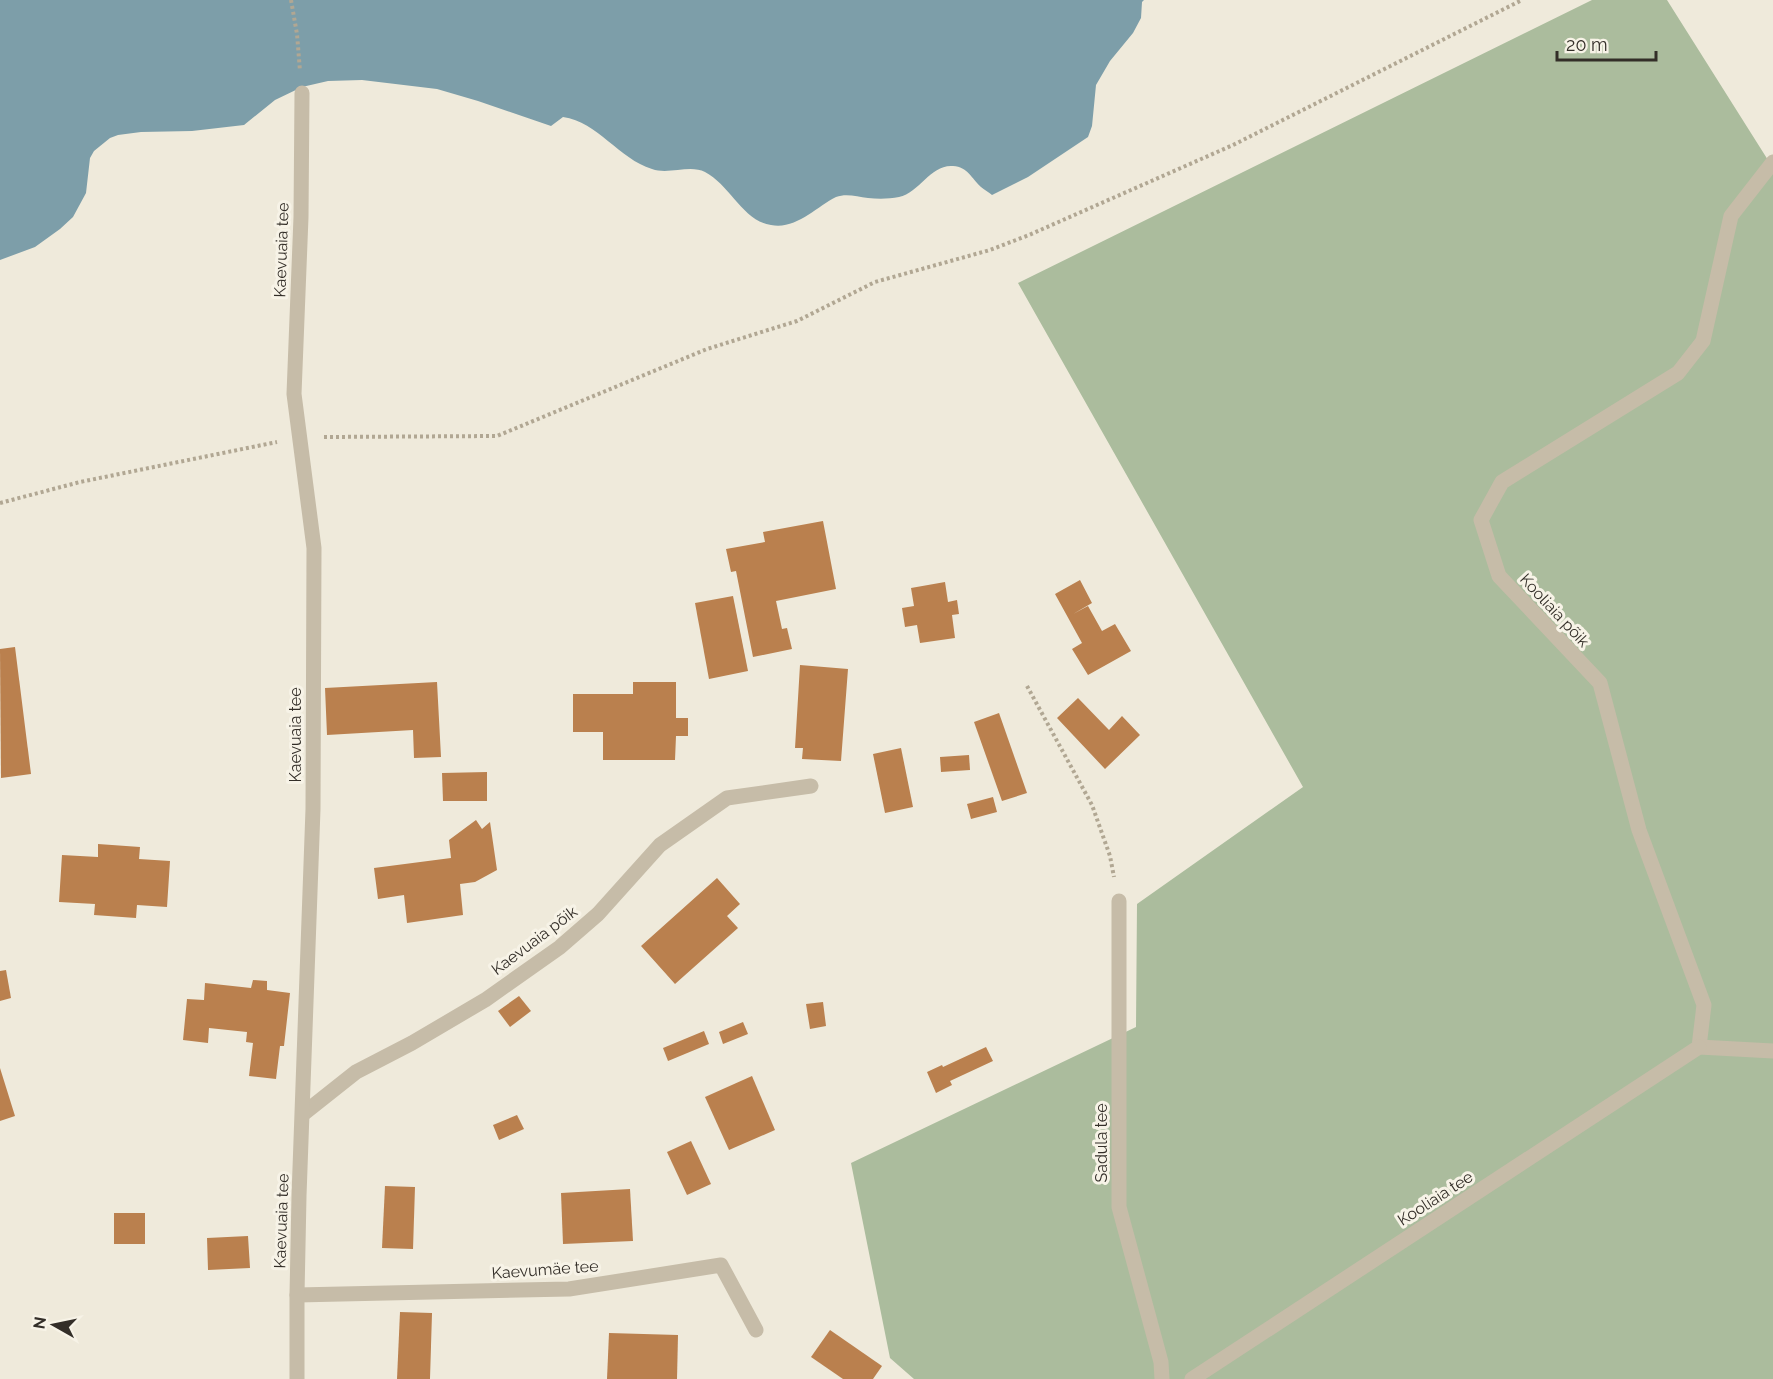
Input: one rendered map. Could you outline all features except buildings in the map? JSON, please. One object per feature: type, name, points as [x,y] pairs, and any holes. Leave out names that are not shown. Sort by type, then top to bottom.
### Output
[{"type":"street","name":"Kaevuaia tee","points":[[297,1379],[297,1295],[313,809],[314,548],[294,394],[301,217],[302,93]]},
{"type":"street","name":"Kooliaia põik","points":[[1699,1047],[1704,1005],[1639,830],[1600,683],[1499,576],[1481,520],[1502,482],[1678,374],[1703,341],[1731,216],[1773,162]]},
{"type":"street","name":"Kaevuaia põik","points":[[303,1114],[357,1071],[412,1043],[485,1000],[560,947],[598,914],[660,845],[727,798],[811,786]]},
{"type":"street","name":"Sadula tee","points":[[1119,901],[1119,1207],[1161,1362],[1162,1379]]},
{"type":"street","points":[[1699,1047],[1773,1051]]},
{"type":"street","name":"Kooliaia tee","points":[[1192,1379],[1699,1047]]},
{"type":"street","name":"Kaevumäe tee","points":[[297,1295],[569,1289],[721,1265],[756,1330]]},
{"type":"path","points":[[291,0],[297,34],[302,93]]},
{"type":"path","points":[[0,503],[80,482],[299,438],[496,436],[707,349],[797,321],[875,282],[990,250],[1029,235],[1233,145],[1522,0]]},
{"type":"path","points":[[1027,686],[1092,806],[1110,856],[1119,901]]},
{"type":"green space","points":[[1592,0],[1667,0],[1773,168],[1773,1379],[914,1379],[890,1358],[851,1163],[1136,1027],[1137,904],[1303,787],[1018,283]]},
{"type":"water","points":[[0,0],[1144,0],[1141,18],[1133,33],[1110,61],[1096,85],[1092,126],[1088,137],[1028,177],[992,195],[962,168],[945,167],[938,169],[913,190],[899,197],[880,199],[840,196],[797,221],[780,226],[771,225],[752,217],[722,185],[705,172],[693,169],[659,171],[652,169],[629,157],[598,133],[576,120],[563,117],[551,126],[437,89],[362,80],[328,81],[302,87],[275,100],[244,125],[192,131],[141,132],[110,138],[94,151],[90,158],[86,193],[73,217],[35,247],[0,260]]}]
